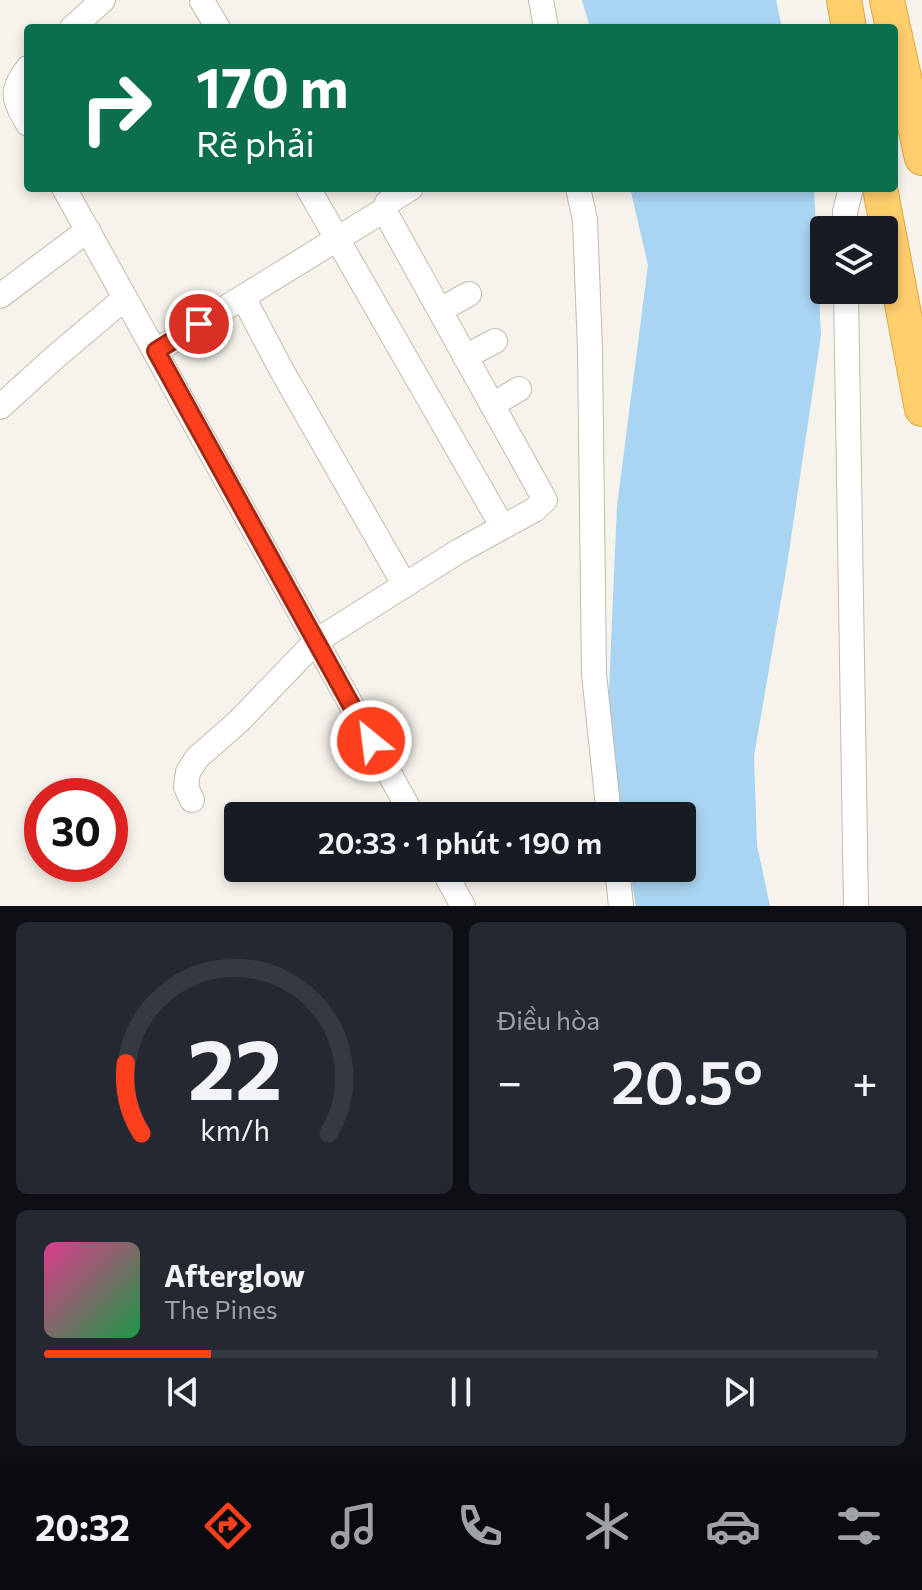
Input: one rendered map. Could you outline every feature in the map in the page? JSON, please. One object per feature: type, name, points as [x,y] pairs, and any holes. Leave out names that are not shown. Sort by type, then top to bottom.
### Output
[{"type":"highway","points":[[844,0],[848,24]]},
{"type":"highway","points":[[887,0],[893,24]]},
{"type":"highway","points":[[898,51],[916,146]]},
{"type":"highway","points":[[881,192],[922,409]]},
{"type":"street","points":[[76,24],[103,0]]},
{"type":"street","points":[[541,0],[545,24]]},
{"type":"street","points":[[202,1],[216,24]]},
{"type":"street","points":[[24,74],[15,86],[15,102],[24,117]]},
{"type":"street","points":[[66,192],[405,802]]},
{"type":"street","points":[[310,192],[502,526]]},
{"type":"street","points":[[156,351],[384,210],[387,203],[405,192]]},
{"type":"street","points":[[579,192],[585,220],[590,350],[594,674],[607,802]]},
{"type":"street","points":[[845,216],[850,192]]},
{"type":"street","points":[[192,800],[186,787],[188,772],[197,758],[239,721],[316,641],[404,584],[544,504],[545,499],[384,210]]},
{"type":"street","points":[[0,296],[88,230]]},
{"type":"street","points":[[440,310],[469,294]]},
{"type":"street","points":[[243,297],[404,584]]},
{"type":"street","points":[[0,407],[125,298]]},
{"type":"street","points":[[846,304],[856,906]]},
{"type":"street","points":[[465,357],[495,341]]},
{"type":"street","points":[[492,405],[519,389]]},
{"type":"street","points":[[450,882],[463,906]]},
{"type":"street","points":[[618,882],[621,906]]},
{"type":"water","points":[[582,0],[776,0],[781,24],[589,24]]},
{"type":"water","points":[[631,192],[814,192],[815,216],[810,216],[810,304],[820,304],[821,335],[787,565],[754,756],[757,845],[770,906],[636,906],[632,882],[696,882],[696,802],[620,802],[608,713],[617,506],[648,265]]},
{"type":"route","points":[[199,324],[156,351],[371,741]]}]
